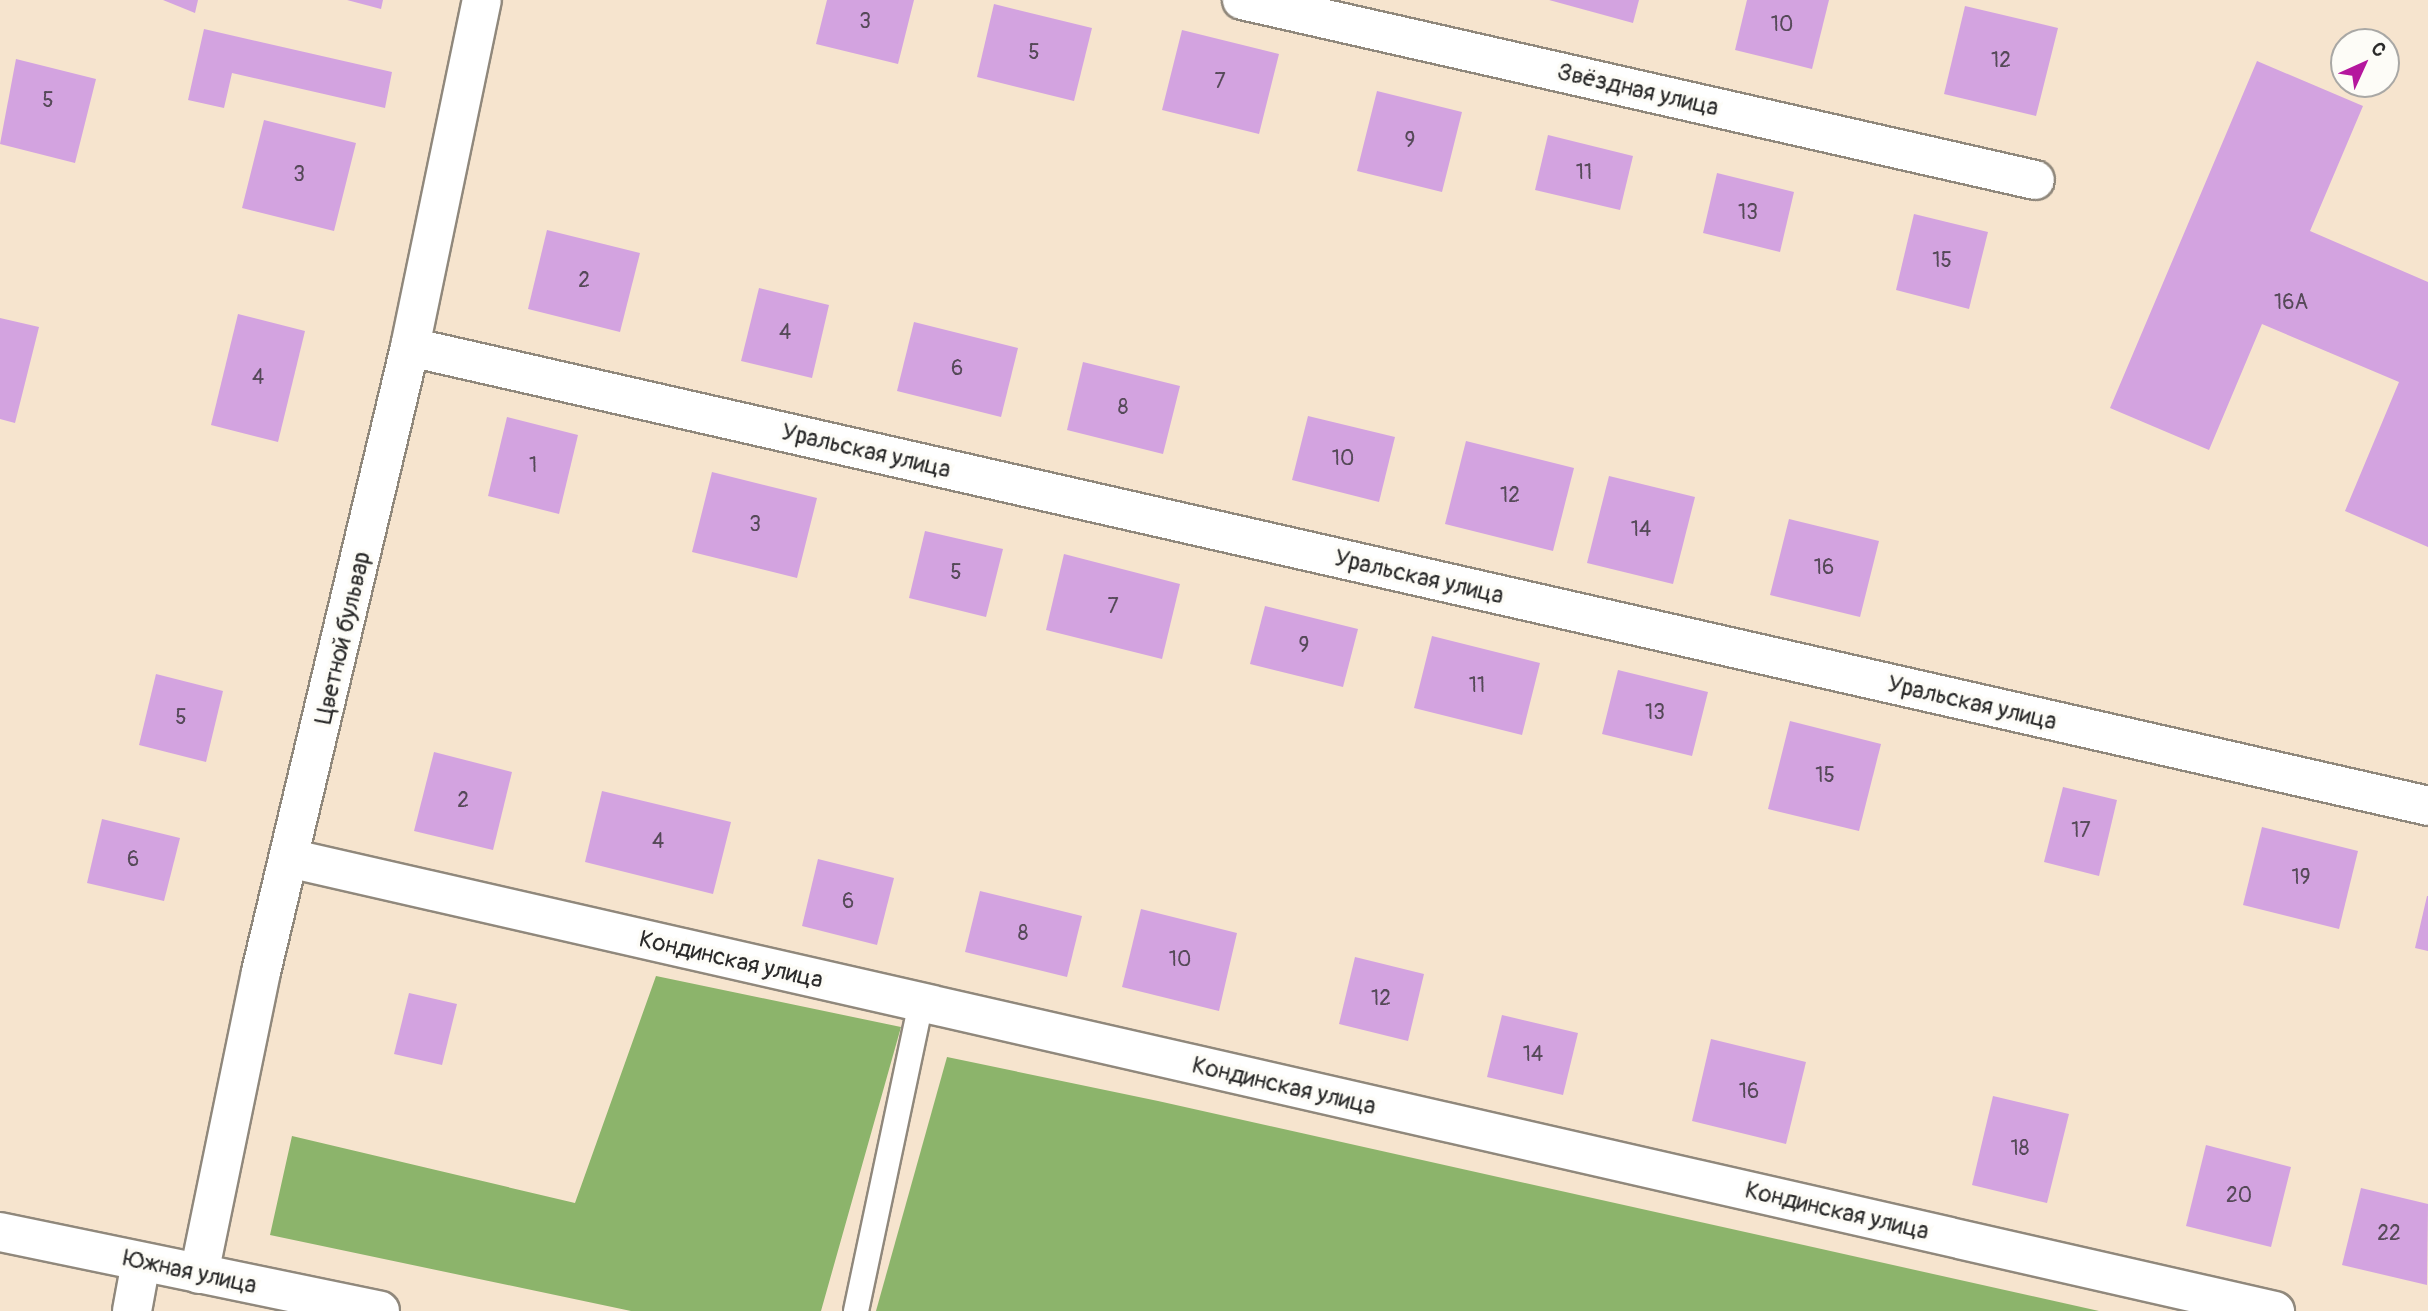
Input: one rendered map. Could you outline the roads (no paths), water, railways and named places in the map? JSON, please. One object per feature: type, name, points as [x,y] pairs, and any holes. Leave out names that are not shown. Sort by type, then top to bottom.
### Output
[{"type":"street","name":"Цветной бульвар","points":[[199,1274],[261,972],[293,859],[410,347],[482,0]]},
{"type":"street","name":"Звёздная улица","points":[[1242,0],[2035,180]]},
{"type":"street","name":"Уральская улица","points":[[410,347],[2428,806]]},
{"type":"street","name":"Кондинская улица","points":[[293,859],[2275,1311]]},
{"type":"street","name":"Южная улица","points":[[0,1232],[380,1311]]},
{"type":"street","points":[[132,1311],[141,1262]]},
{"type":"lane","points":[[856,1311],[921,1003]]}]
